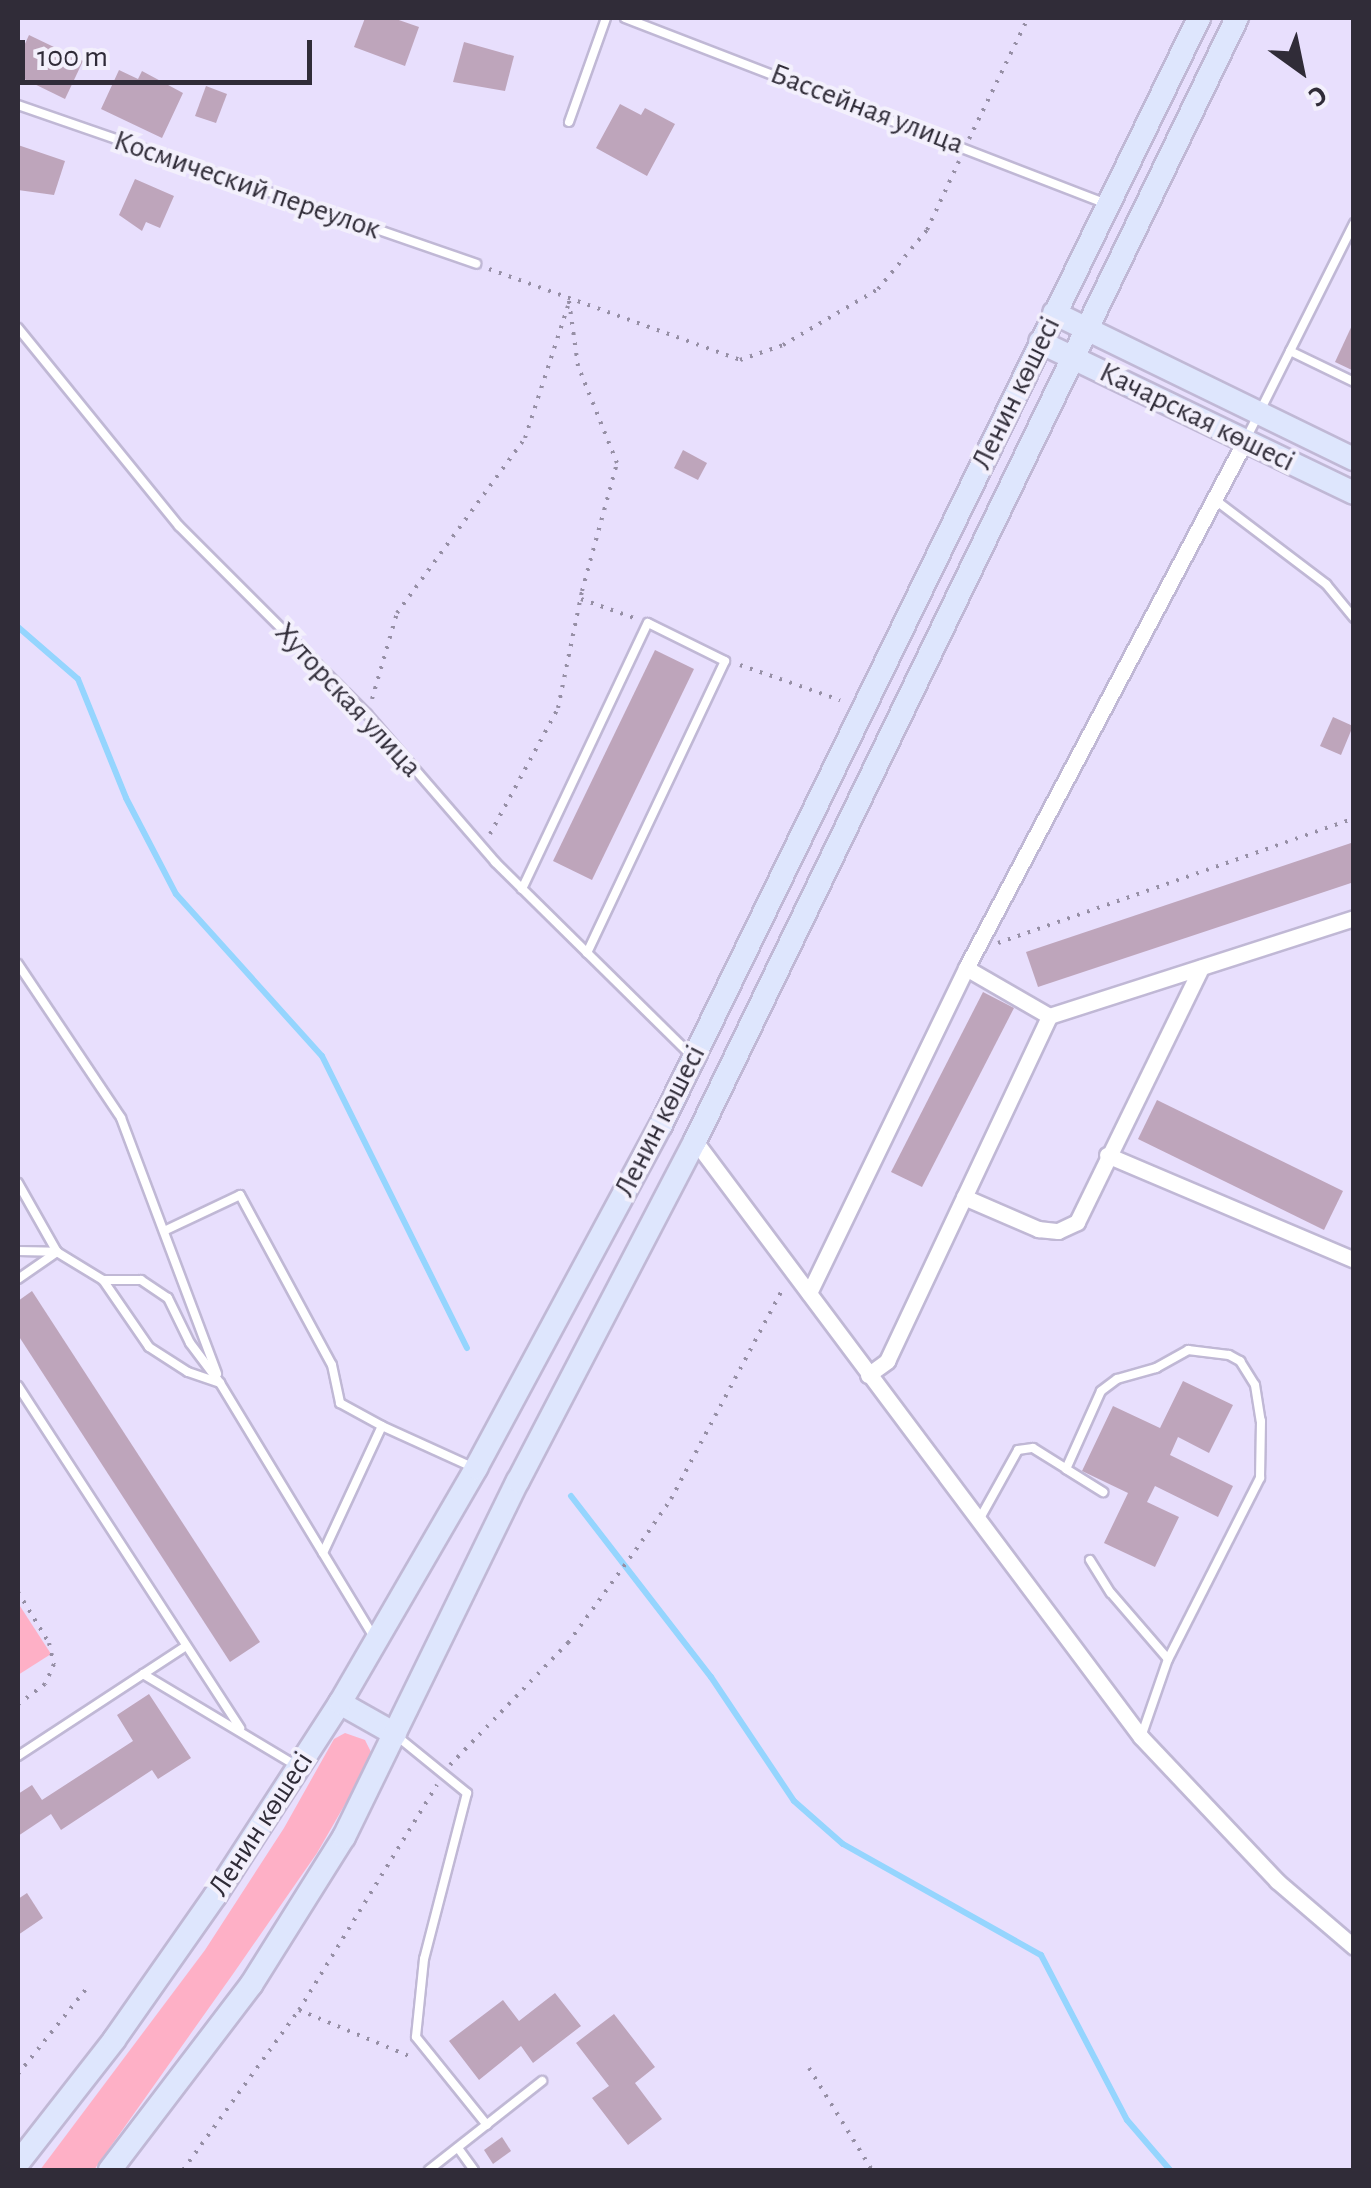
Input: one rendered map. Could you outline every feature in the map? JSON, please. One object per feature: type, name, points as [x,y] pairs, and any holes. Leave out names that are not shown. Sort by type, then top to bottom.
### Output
[{"type":"main road","name":"Ленин көшесі","points":[[18,2163],[137,2008],[340,1703],[476,1468],[661,1125],[1198,18]]},
{"type":"main road","name":"Ленин көшесі","points":[[110,2170],[250,1984],[344,1836],[518,1482],[695,1141],[1238,18]]},
{"type":"main road","name":"Качарская көшесі","points":[[1054,313],[1354,460]]},
{"type":"main road","name":"Качарская көшесі","points":[[1040,342],[1354,493]]},
{"type":"main road","points":[[661,1125],[695,1141]]},
{"type":"main road","points":[[340,1703],[395,1734]]},
{"type":"street","points":[[809,1293],[974,951],[1245,440]]},
{"type":"street","points":[[868,1375],[888,1361],[1049,1016],[1354,918]]},
{"type":"street","points":[[966,968],[1049,1016]]},
{"type":"street","points":[[964,1198],[1038,1229],[1058,1231],[1077,1222],[1201,968]]},
{"type":"street","points":[[695,1141],[1140,1738],[1277,1882],[1354,1947]]},
{"type":"street","points":[[1107,1154],[1354,1260]]},
{"type":"lane","points":[[568,122],[606,18]]},
{"type":"lane","name":"Бассейная улица","points":[[625,18],[1108,204]]},
{"type":"lane","name":"Космический переулок","points":[[18,105],[476,264]]},
{"type":"lane","points":[[1245,440],[1354,223]]},
{"type":"lane","name":"Хуторская улица","points":[[18,328],[179,526],[367,714],[482,848],[693,1058]]},
{"type":"lane","points":[[1290,352],[1354,382]]},
{"type":"lane","points":[[1214,499],[1326,584],[1354,618]]},
{"type":"lane","points":[[522,889],[648,623],[725,661],[587,953]]},
{"type":"lane","points":[[18,964],[121,1118],[220,1383]]},
{"type":"lane","points":[[18,1183],[56,1252]]},
{"type":"lane","points":[[164,1231],[240,1196],[332,1365],[340,1403],[476,1468]]},
{"type":"lane","points":[[18,1251],[56,1252],[103,1280],[150,1347],[188,1372],[220,1383]]},
{"type":"lane","points":[[18,1279],[56,1252]]},
{"type":"lane","points":[[103,1280],[141,1280],[168,1298],[190,1343],[220,1383],[376,1641]]},
{"type":"lane","points":[[1066,1469],[1101,1391],[1117,1379],[1156,1368],[1188,1350],[1240,1361],[1255,1386],[1261,1422],[1260,1478],[1168,1659],[1140,1738]]},
{"type":"lane","points":[[18,1386],[240,1728]]},
{"type":"lane","points":[[324,1554],[382,1426]]},
{"type":"lane","points":[[979,1520],[1018,1450],[1033,1448],[1103,1492]]},
{"type":"lane","points":[[1090,1560],[1111,1593],[1168,1659]]},
{"type":"lane","points":[[18,1756],[186,1646]]},
{"type":"lane","points":[[144,1674],[240,1728],[297,1766]]},
{"type":"lane","points":[[395,1734],[467,1793],[422,1979],[416,2037],[486,2125]]},
{"type":"lane","points":[[429,2170],[542,2082]]},
{"type":"lane","points":[[458,2148],[474,2170]]},
{"type":"path","points":[[476,264],[740,360],[783,345],[878,288],[927,230],[1028,18]]},
{"type":"path","points":[[482,848],[558,708],[580,599],[618,463],[578,366],[569,301]]},
{"type":"path","points":[[367,714],[397,613],[525,438],[569,301]]},
{"type":"path","points":[[580,599],[648,623]]},
{"type":"path","points":[[725,661],[840,700]]},
{"type":"path","points":[[974,951],[1354,818]]},
{"type":"path","points":[[183,2170],[299,2010],[387,1872],[444,1772],[568,1643],[671,1500],[792,1271]]},
{"type":"path","points":[[18,1592],[49,1643],[54,1664],[45,1684],[18,1704]]},
{"type":"path","points":[[18,2074],[90,1984]]},
{"type":"path","points":[[299,2010],[438,2064]]},
{"type":"path","points":[[809,2068],[872,2170]]},
{"type":"shaded area","points":[[18,1603],[51,1654],[18,1675]]},
{"type":"shaded area","points":[[345,1733],[365,1740],[371,1752],[367,1766],[317,1853],[233,1974],[94,2170],[40,2170],[205,1950],[284,1828],[334,1739]]},
{"type":"building","points":[[365,18],[393,18],[419,27],[405,66],[354,47]]},
{"type":"building","points":[[29,35],[83,61],[65,99],[18,76],[18,59]]},
{"type":"building","points":[[464,42],[514,56],[505,91],[453,82]]},
{"type":"building","points":[[119,70],[138,79],[142,71],[183,93],[162,138],[101,109]]},
{"type":"building","points":[[206,86],[227,94],[216,123],[195,116]]},
{"type":"building","points":[[620,104],[641,115],[645,108],[675,124],[647,176],[596,148]]},
{"type":"building","points":[[18,145],[65,161],[54,195],[18,190]]},
{"type":"building","points":[[135,179],[174,196],[160,228],[146,222],[142,231],[119,215]]},
{"type":"building","points":[[1354,321],[1354,371],[1335,362]]},
{"type":"building","points":[[683,450],[707,463],[698,480],[674,468]]},
{"type":"building","points":[[655,650],[694,669],[592,880],[553,861]]},
{"type":"building","points":[[1333,717],[1353,726],[1341,755],[1320,746]]},
{"type":"building","points":[[1354,842],[1354,882],[1038,987],[1026,952]]},
{"type":"building","points":[[983,992],[1014,1008],[922,1187],[891,1172]]},
{"type":"building","points":[[1157,1100],[1343,1191],[1324,1230],[1138,1139]]},
{"type":"building","points":[[32,1291],[260,1642],[230,1662],[18,1335],[18,1301]]},
{"type":"building","points":[[1183,1381],[1233,1405],[1209,1453],[1178,1437],[1170,1455],[1233,1486],[1218,1517],[1155,1486],[1147,1502],[1179,1517],[1155,1567],[1104,1543],[1128,1493],[1082,1471],[1113,1406],[1160,1428]]},
{"type":"building","points":[[149,1694],[191,1758],[158,1779],[152,1770],[61,1830],[51,1814],[18,1836],[18,1794],[32,1785],[42,1800],[133,1741],[117,1715]]},
{"type":"building","points":[[27,1893],[43,1918],[18,1935],[18,1899]]},
{"type":"building","points":[[555,1993],[581,2026],[533,2063],[521,2046],[479,2080],[449,2041],[503,2000],[519,2021]]},
{"type":"building","points":[[614,2014],[655,2067],[635,2083],[662,2119],[628,2145],[592,2098],[609,2086],[576,2043]]},
{"type":"building","points":[[502,2137],[511,2151],[493,2164],[484,2150]]},
{"type":"waterway","points":[[18,627],[78,679],[126,798],[176,894],[322,1056],[467,1348]]},
{"type":"waterway","points":[[571,1496],[711,1677],[794,1801],[843,1844],[1041,1955],[1127,2120],[1170,2170]]}]
